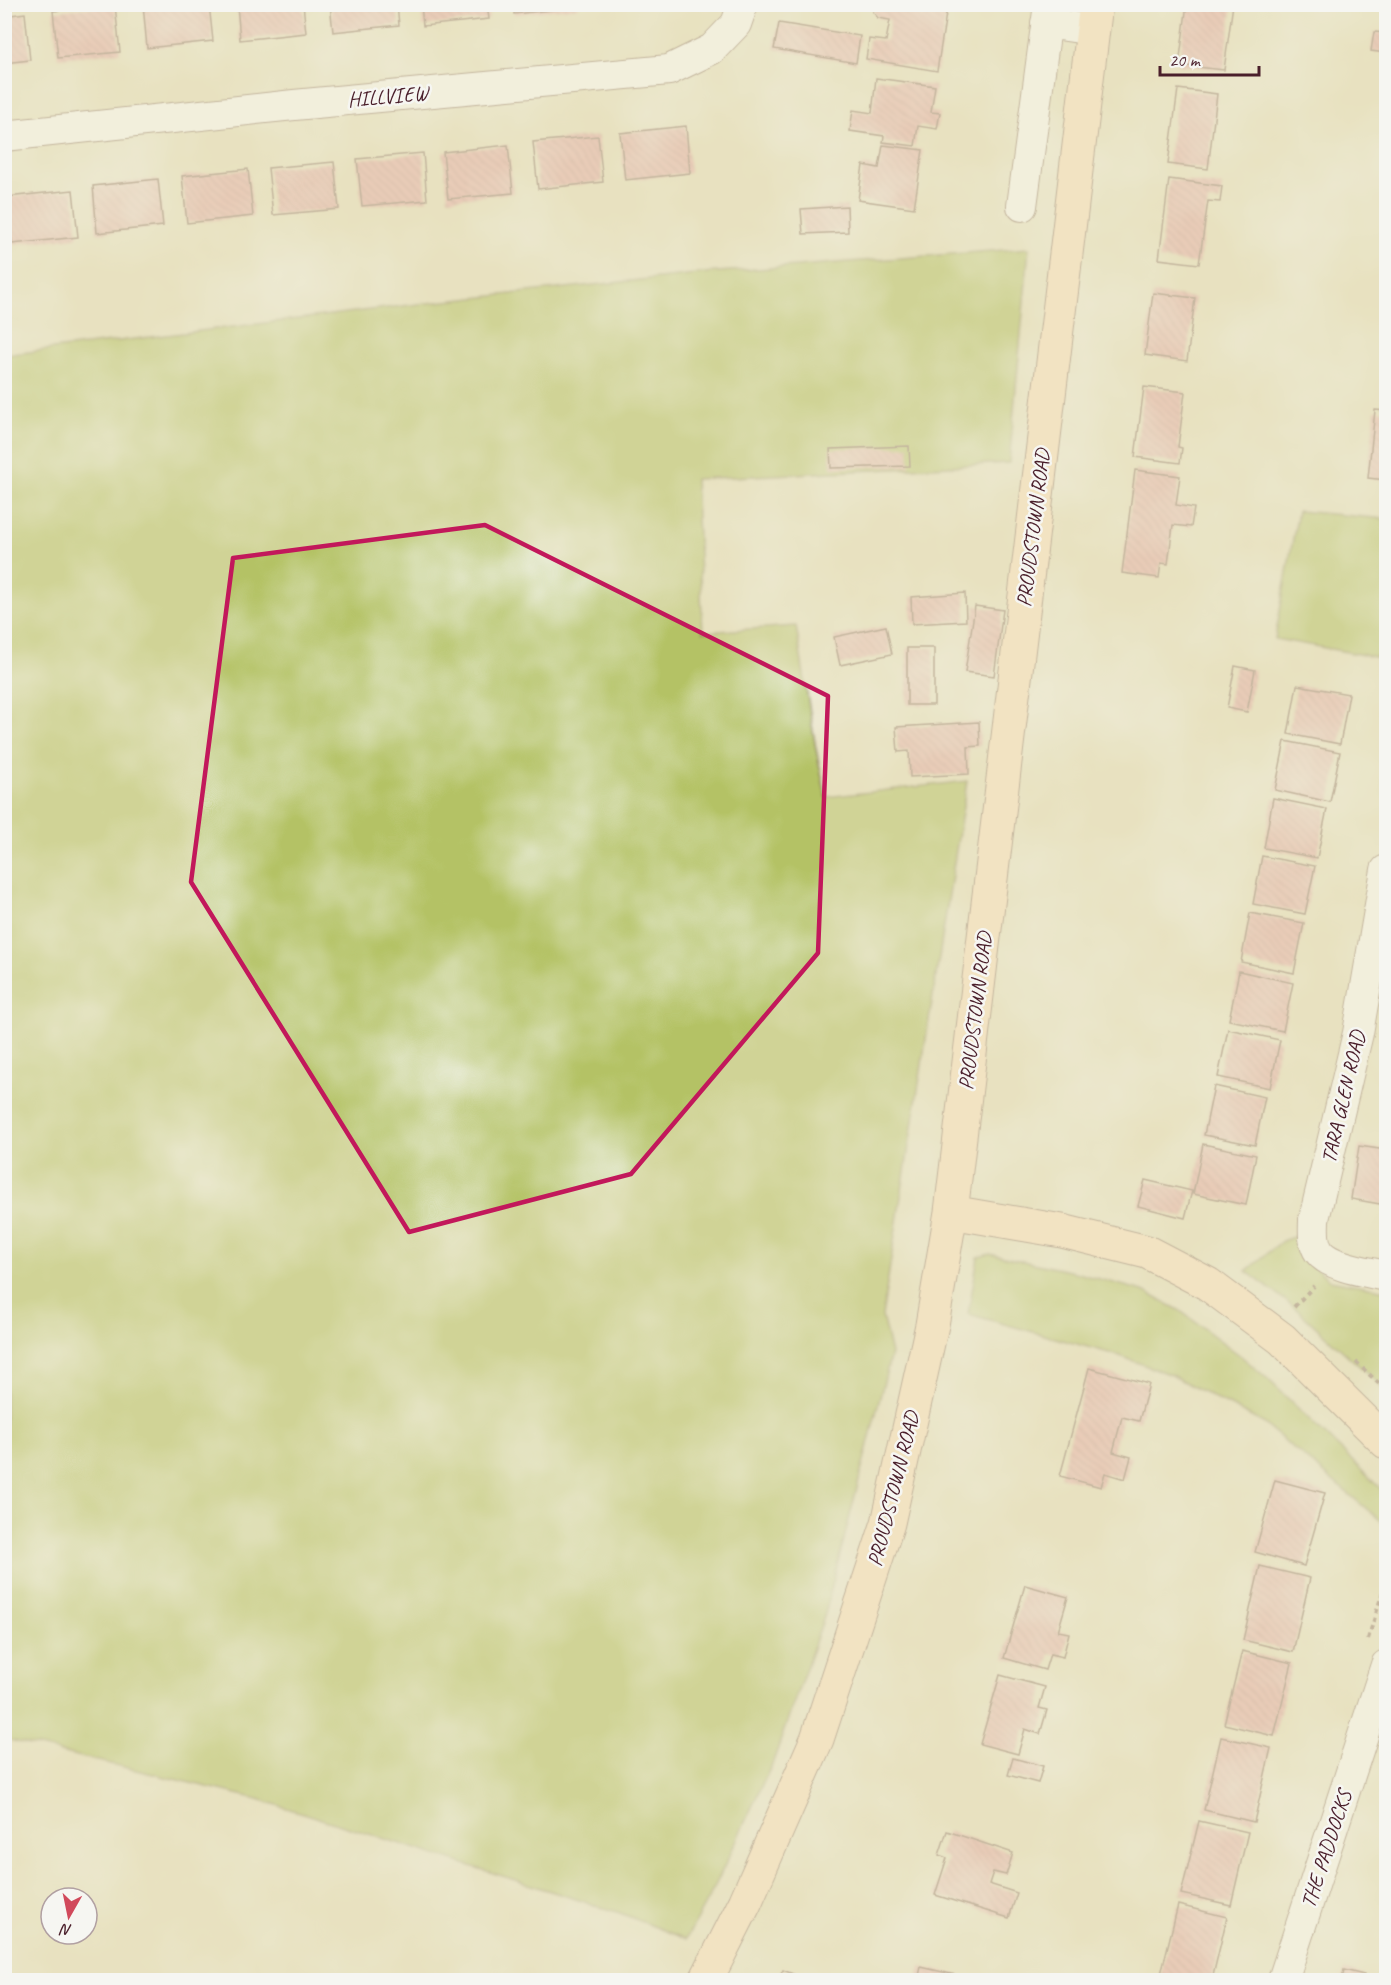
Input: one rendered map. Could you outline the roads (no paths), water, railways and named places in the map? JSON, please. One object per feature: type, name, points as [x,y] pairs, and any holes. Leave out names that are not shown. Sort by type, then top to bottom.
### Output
[{"type":"main road","name":"PROUDSTOWN ROAD","points":[[706,1980],[745,1903],[817,1739],[888,1523],[932,1325],[951,1212],[1095,17]]},
{"type":"main road","points":[[951,1212],[1062,1231],[1147,1252],[1208,1284],[1282,1339],[1386,1442]]},
{"type":"street","name":"HILLVIEW","points":[[4,136],[294,105],[669,70],[712,50],[736,24],[743,4]]},
{"type":"street","points":[[1022,206],[1047,14],[1095,17]]},
{"type":"street","name":"TARA GLEN ROAD","points":[[1386,870],[1358,1033],[1314,1219],[1314,1238],[1319,1252],[1334,1263],[1386,1276]]},
{"type":"street","name":"THE PADDOCKS","points":[[1283,1980],[1378,1720],[1386,1665]]}]
